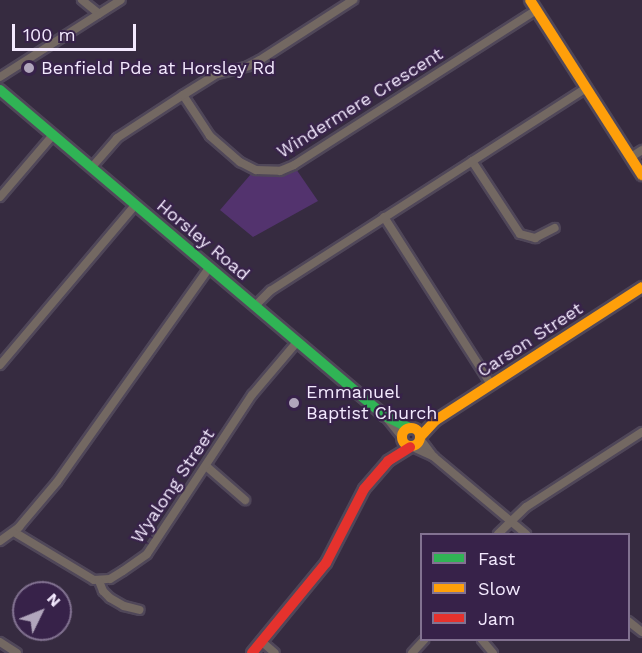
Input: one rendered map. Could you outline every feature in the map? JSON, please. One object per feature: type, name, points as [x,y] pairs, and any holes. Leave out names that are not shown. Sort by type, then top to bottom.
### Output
[{"type":"street","points":[[82,0],[99,14]]},
{"type":"street","points":[[0,77],[121,0]]},
{"type":"street","points":[[92,167],[117,138],[183,95],[217,74],[249,66],[260,60],[354,0]]},
{"type":"street","points":[[533,3],[642,175]]},
{"type":"street","name":"Windermere Crescent","points":[[183,95],[210,136],[240,162],[256,170],[280,171],[294,165],[533,3]]},
{"type":"street","points":[[256,305],[270,291],[586,88]]},
{"type":"street","name":"Horsley Road","points":[[0,90],[525,533]]},
{"type":"street","points":[[0,197],[53,135]]},
{"type":"street","points":[[631,157],[642,150]]},
{"type":"street","points":[[472,161],[520,234],[535,238],[555,228]]},
{"type":"street","points":[[0,365],[135,205]]},
{"type":"street","points":[[384,217],[491,384]]},
{"type":"street","points":[[0,542],[14,532],[57,482],[209,268]]},
{"type":"street","name":"Carson Street","points":[[252,653],[322,568],[360,495],[388,461],[411,438],[642,287]]},
{"type":"street","name":"Wyalong Street","points":[[99,581],[116,576],[147,554],[252,395],[297,342]]},
{"type":"street","points":[[499,533],[536,500],[642,433]]},
{"type":"street","points":[[206,466],[245,500]]},
{"type":"street","points":[[14,532],[89,578],[99,581],[103,591],[110,598],[123,606],[140,610]]},
{"type":"street","points":[[630,623],[642,632]]},
{"type":"street","points":[[261,641],[275,653]]},
{"type":"street","points":[[412,653],[422,641]]},
{"type":"street","points":[[484,641],[493,653]]},
{"type":"street","points":[[0,642],[17,653]]},
{"type":"shaded area","points":[[296,169],[318,201],[253,237],[220,210],[251,174],[275,176]]},
{"type":"traffic: fast","points":[[0,90],[385,416],[410,428]]},
{"type":"traffic: slow","points":[[530,0],[642,175]]},
{"type":"traffic: slow","points":[[420,437],[436,420],[642,287]]},
{"type":"traffic: slow","points":[[407,428],[415,428],[420,433],[420,437],[418,444],[407,446],[402,441],[402,433],[407,428]]},
{"type":"traffic: jam","points":[[252,653],[326,563],[364,489],[388,461],[410,447]]},
{"type":"place","name":"Benfield Pde at Horsley Rd","points":[[29,68]]},
{"type":"place","name":"Emmanuel Baptist Church","points":[[294,403]]}]
